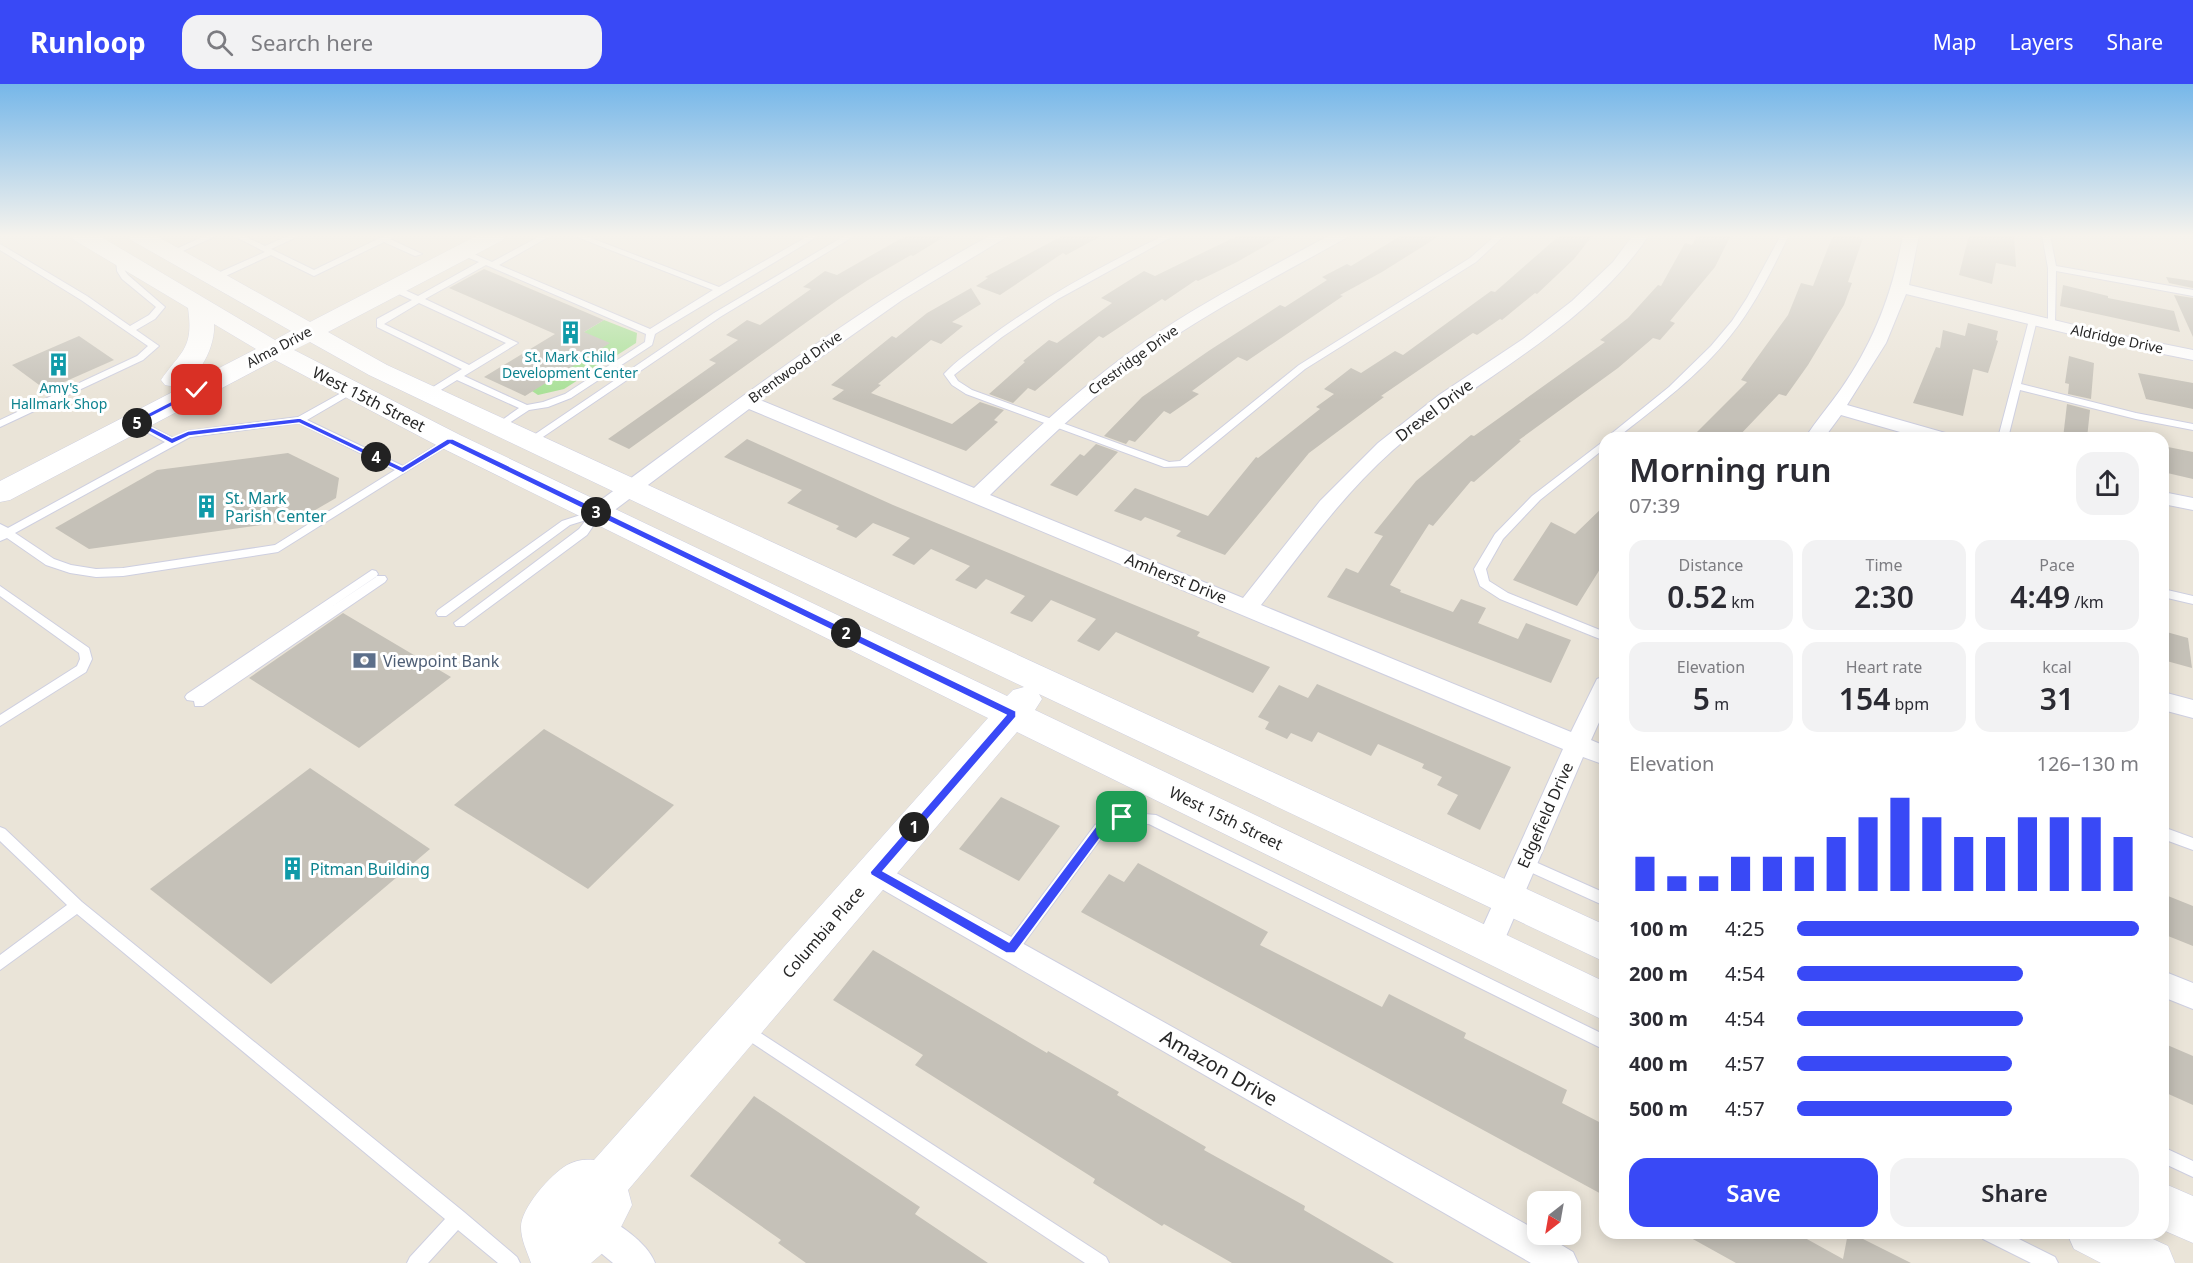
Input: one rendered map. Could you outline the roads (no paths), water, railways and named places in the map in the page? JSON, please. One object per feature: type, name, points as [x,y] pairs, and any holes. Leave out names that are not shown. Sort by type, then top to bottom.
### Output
[{"type":"main road","name":"West 15th Street","points":[[173,290],[264,344],[450,441],[1599,999]]},
{"type":"main road","name":"West 15th Street","points":[[235,290],[358,360],[428,394],[500,425],[1599,941]]},
{"type":"main road","name":"Alma Drive","points":[[0,493],[135,422],[358,290]]},
{"type":"main road","name":"Alma Drive","points":[[299,326],[388,290]]},
{"type":"main road","points":[[174,380],[189,363],[202,340],[204,332],[200,306]]},
{"type":"main road","name":"Alma Drive","points":[[0,471],[174,380],[264,344]]},
{"type":"main road","name":"Columbia Place","points":[[603,1184],[1042,679]]},
{"type":"main road","points":[[582,1182],[603,1184],[609,1205],[596,1229],[574,1247],[531,1257],[544,1225],[560,1201],[582,1182]]},
{"type":"main road","points":[[2169,1209],[2193,1220]]},
{"type":"main road","points":[[2102,1239],[2151,1263]]},
{"type":"street","name":"Brentwood Drive","points":[[597,513],[837,336],[906,290]]},
{"type":"street","name":"Crestridge Drive","points":[[977,496],[1093,388],[1146,348],[1240,290]]},
{"type":"street","name":"Drexel Drive","points":[[1247,608],[1327,506],[1385,447],[1444,399],[1528,343],[1592,290]]},
{"type":"street","points":[[1819,432],[1879,343],[1901,290]]},
{"type":"street","name":"Aldridge Drive","points":[[1910,290],[2193,355]]},
{"type":"street","name":"Amherst Drive","points":[[748,402],[1599,754]]},
{"type":"street","points":[[1837,408],[1921,432]]},
{"type":"street","points":[[2169,499],[2193,504]]},
{"type":"street","name":"Edgefield Drive","points":[[1488,946],[1576,744],[1599,697]]},
{"type":"street","points":[[2169,703],[2193,710]]},
{"type":"street","name":"Amazon Drive","points":[[875,872],[1562,1263]]},
{"type":"street","points":[[2169,986],[2193,996]]},
{"type":"street","points":[[596,1229],[639,1263]]},
{"type":"lane","points":[[0,424],[146,355],[154,346],[153,343],[69,290]]},
{"type":"lane","points":[[131,329],[152,317],[161,308],[140,290]]},
{"type":"lane","points":[[397,290],[513,343],[428,394]]},
{"type":"lane","points":[[438,290],[383,318],[380,325],[469,369]]},
{"type":"lane","points":[[550,290],[651,333]]},
{"type":"lane","points":[[500,425],[526,408],[545,405],[568,396],[643,347],[648,343],[651,333],[720,290]]},
{"type":"lane","points":[[530,441],[717,315],[759,290]]},
{"type":"lane","points":[[1073,290],[1022,320],[949,374],[955,383],[969,392],[1168,465],[1183,464],[1302,368],[1425,290]]},
{"type":"lane","points":[[1618,432],[1673,388],[1726,335],[1757,290]]},
{"type":"lane","points":[[2051,324],[2052,290]]},
{"type":"lane","points":[[2176,290],[2193,293]]},
{"type":"lane","points":[[2004,432],[2033,320]]},
{"type":"lane","points":[[457,376],[526,408]]},
{"type":"lane","points":[[2016,386],[2136,416],[2193,427]]},
{"type":"lane","points":[[352,390],[300,420],[188,434],[3,532],[50,562],[70,569],[96,573],[123,572],[278,548],[450,441]]},
{"type":"lane","points":[[300,420],[403,470]]},
{"type":"lane","points":[[135,422],[172,442]]},
{"type":"lane","points":[[1599,447],[1536,498],[1499,537],[1480,569],[1484,584],[1504,596],[1599,635]]},
{"type":"lane","points":[[442,613],[566,523],[597,513]]},
{"type":"lane","points":[[460,623],[584,532],[597,513]]},
{"type":"lane","points":[[195,700],[376,576]]},
{"type":"lane","points":[[0,590],[85,651],[87,659],[82,669],[0,721]]},
{"type":"lane","points":[[2169,594],[2193,600]]},
{"type":"lane","points":[[1011,949],[1100,830],[1122,817],[1151,819],[1599,1040]]},
{"type":"lane","points":[[0,833],[77,906],[458,1218],[531,1257]]},
{"type":"lane","points":[[2169,834],[2193,844]]},
{"type":"lane","points":[[1524,863],[1599,897]]},
{"type":"lane","points":[[0,963],[77,906]]},
{"type":"lane","points":[[741,1026],[1100,1263]]},
{"type":"lane","points":[[2169,1158],[2193,1169]]},
{"type":"lane","points":[[416,1263],[458,1218]]},
{"type":"lane","points":[[2001,1239],[2049,1263]]},
{"type":"place","name":"St. Mark Child Development Center","points":[[570,333]]},
{"type":"place","name":"Amy's Hallmark Shop","points":[[59,364]]},
{"type":"place","name":"St. Mark Parish Center","points":[[207,507]]},
{"type":"place","name":"Viewpoint Bank","points":[[365,661]]},
{"type":"place","name":"Pitman Building","points":[[292,869]]}]
